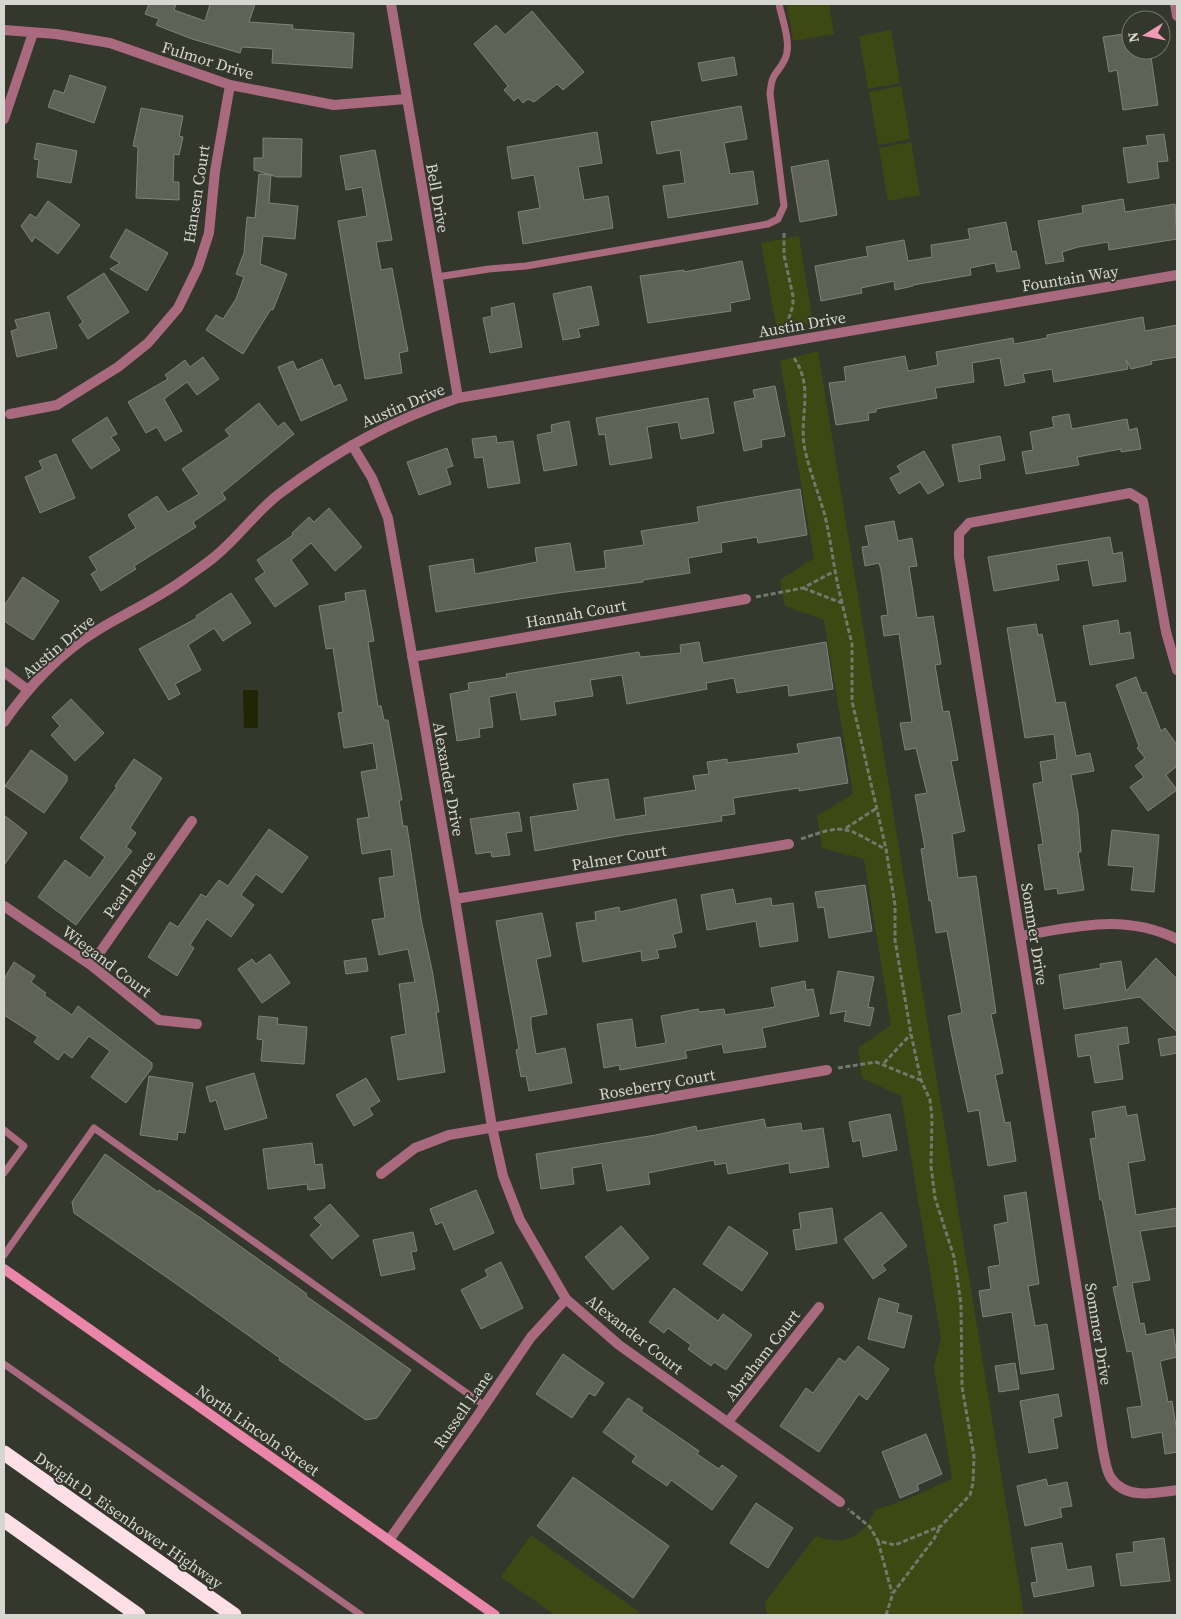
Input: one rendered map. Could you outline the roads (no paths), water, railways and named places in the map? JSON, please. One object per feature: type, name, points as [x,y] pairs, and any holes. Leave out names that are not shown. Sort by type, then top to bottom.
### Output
[{"type":"highway","name":"Dwight D. Eisenhower Highway","points":[[4,1453],[234,1615]]},
{"type":"highway","points":[[4,1520],[138,1615]]},
{"type":"street","name":"Bell Drive","points":[[390,4],[458,398]]},
{"type":"street","points":[[1175,4],[1177,16]]},
{"type":"street","name":"Fulmor Drive","points":[[4,30],[56,34],[110,43],[230,85],[334,105],[406,99]]},
{"type":"street","points":[[4,119],[33,33]]},
{"type":"street","name":"Hansen Court","points":[[10,414],[57,405],[118,367],[148,343],[178,308],[198,268],[209,233],[214,171],[230,85]]},
{"type":"street","name":"Fountain Way","points":[[968,310],[1177,275]]},
{"type":"street","name":"Austin Drive","points":[[4,722],[28,690],[96,631],[179,582],[219,554],[277,495],[352,445],[385,426],[458,398],[968,310]]},
{"type":"street","name":"Alexander Drive","points":[[352,445],[372,478],[388,518],[455,899],[492,1127]]},
{"type":"street","name":"Sommer Drive","points":[[1177,670],[1166,632],[1143,501],[1130,493],[969,523],[959,534],[959,557],[1103,1451],[1111,1478],[1126,1491],[1148,1494],[1177,1490]]},
{"type":"street","name":"Hannah Court","points":[[412,657],[746,599]]},
{"type":"street","points":[[4,672],[28,690]]},
{"type":"street","name":"Pearl Place","points":[[91,965],[192,821]]},
{"type":"street","name":"Palmer Court","points":[[455,899],[789,844]]},
{"type":"street","name":"Wiegand Court","points":[[4,906],[91,965],[159,1020],[197,1024]]},
{"type":"street","points":[[1020,936],[1111,923],[1140,926],[1177,939]]},
{"type":"street","name":"Roseberry Court","points":[[381,1174],[416,1148],[449,1135],[827,1070]]},
{"type":"street","name":"Alexander Court","points":[[492,1127],[503,1176],[520,1220],[566,1299],[619,1345],[840,1502]]},
{"type":"street","name":"North Lincoln Street","points":[[4,1269],[495,1615]]},
{"type":"street","name":"Russell Lane","points":[[388,1540],[531,1337],[566,1299]]},
{"type":"street","name":"Abraham Court","points":[[728,1422],[819,1307]]},
{"type":"lane","points":[[437,277],[536,264],[768,224],[778,219],[784,206],[770,94],[771,78],[786,58],[788,47],[780,4]]},
{"type":"lane","points":[[4,1255],[94,1128],[484,1406]]},
{"type":"lane","points":[[4,1130],[24,1146],[4,1173]]},
{"type":"lane","points":[[4,1364],[361,1615]]}]
